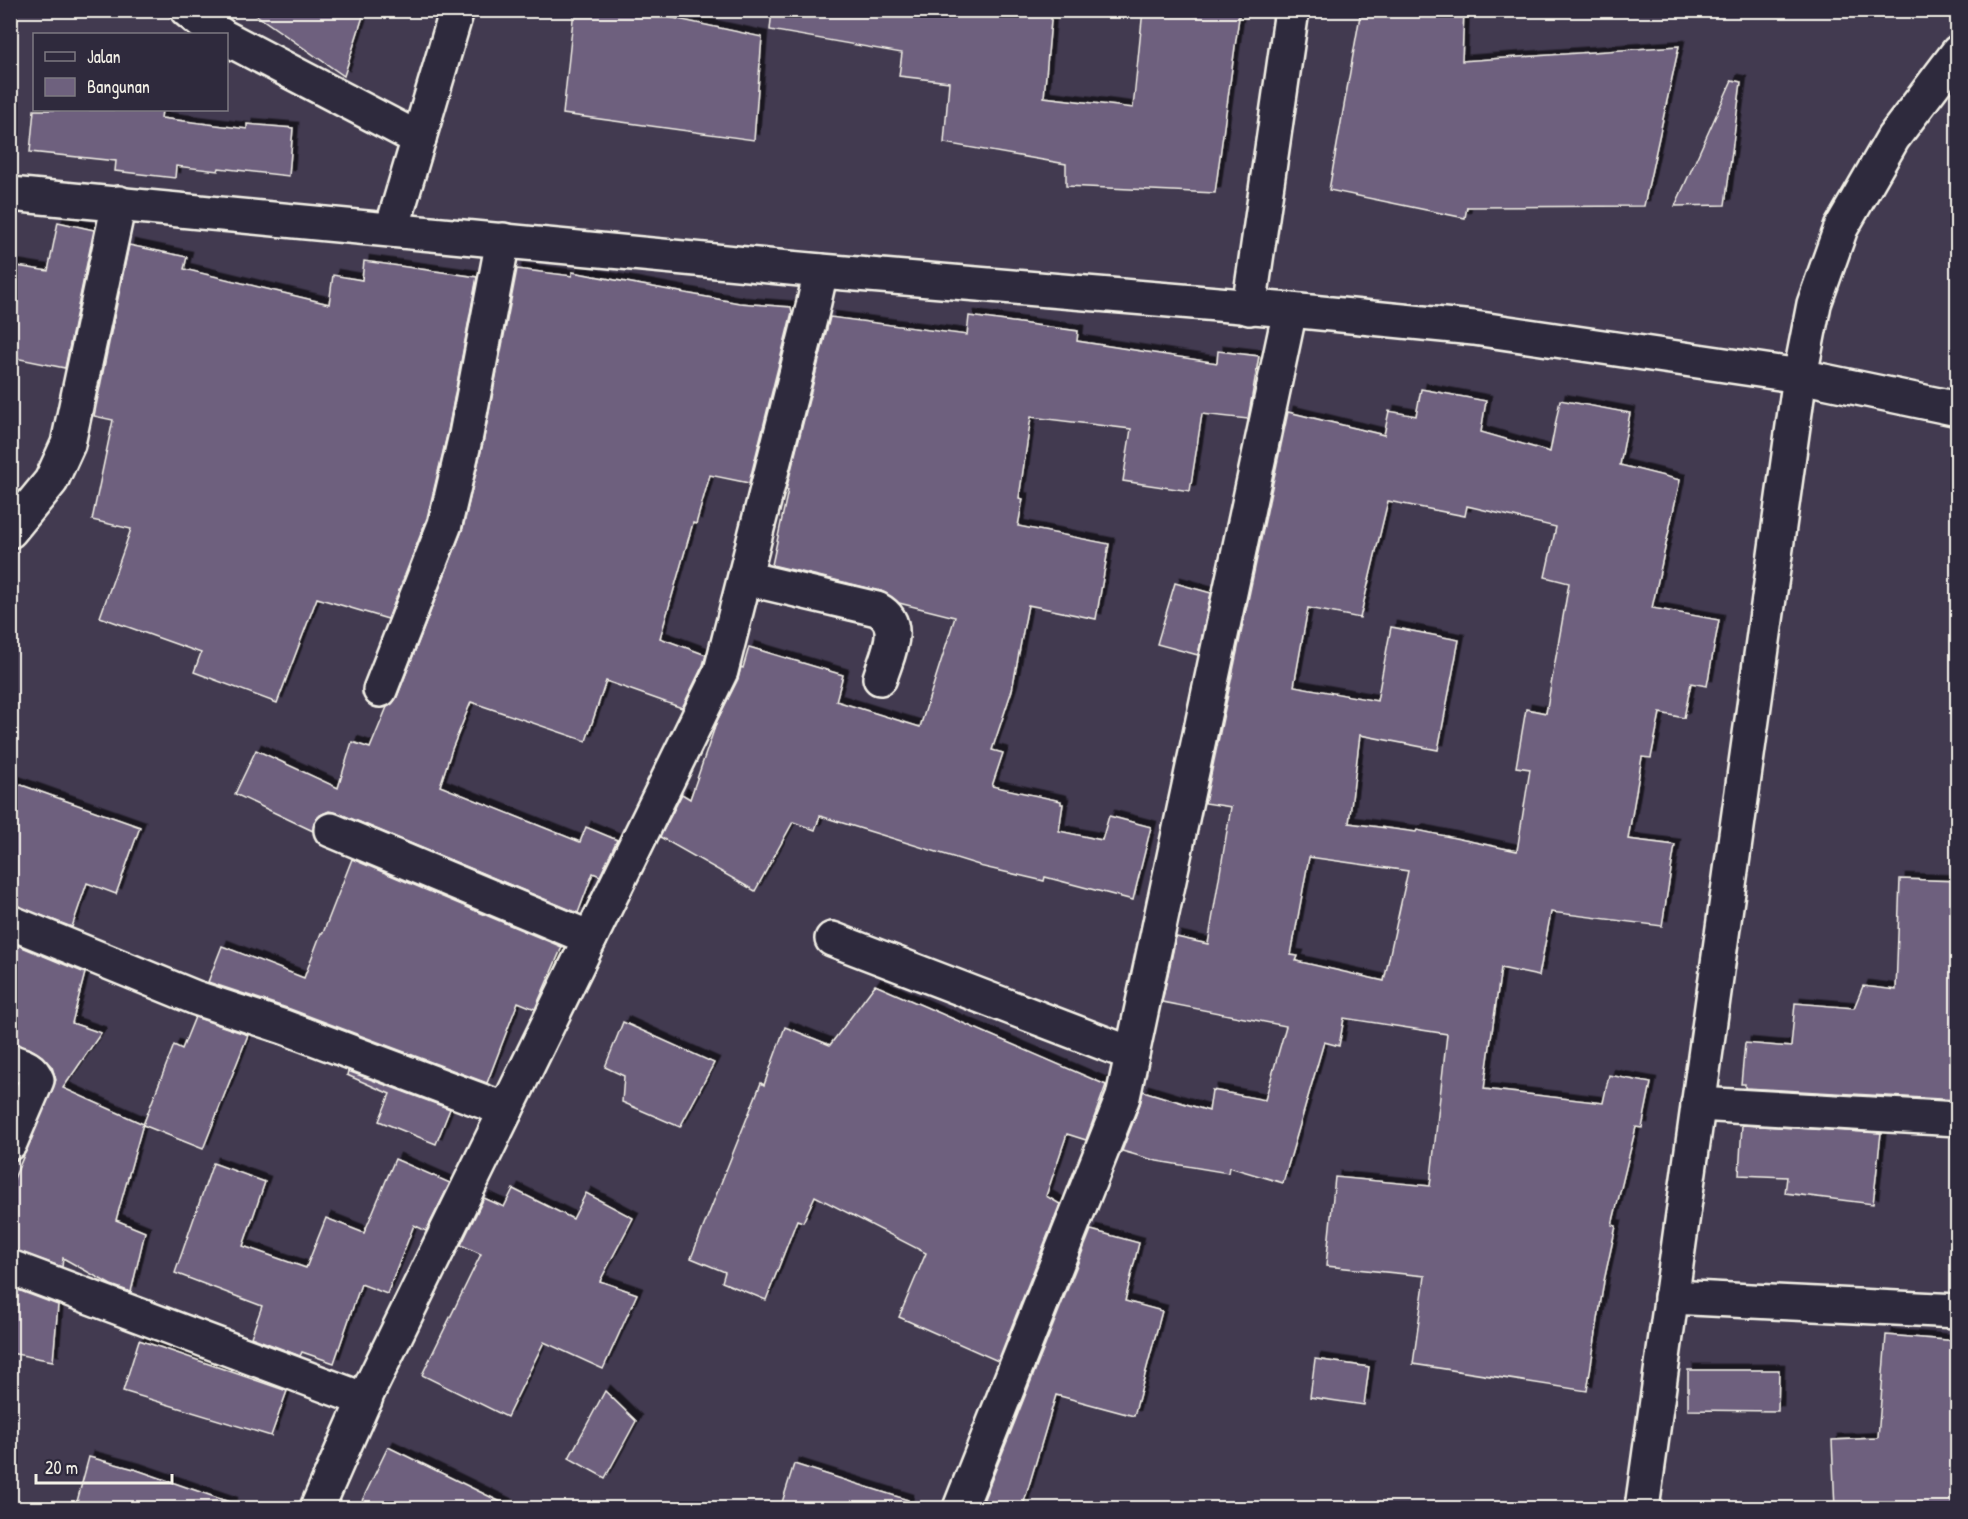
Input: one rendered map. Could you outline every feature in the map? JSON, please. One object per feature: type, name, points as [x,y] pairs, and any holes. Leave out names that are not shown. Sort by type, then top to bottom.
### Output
[{"type":"main road","points":[[187,10],[218,33]]},
{"type":"main road","points":[[392,229],[457,10]]},
{"type":"main road","points":[[1249,308],[1292,10]]},
{"type":"main road","points":[[228,39],[419,139]]},
{"type":"main road","points":[[1642,1509],[1800,376],[1814,304],[1841,228],[1893,138],[1958,52]]},
{"type":"main road","points":[[10,194],[821,271],[1290,310],[1474,328],[1800,376],[1952,408]]},
{"type":"main road","points":[[10,531],[51,481],[68,444],[120,203]]},
{"type":"main road","points":[[380,690],[445,524],[503,240]]},
{"type":"main road","points":[[317,1509],[365,1400],[721,671],[821,271]]},
{"type":"main road","points":[[960,1509],[1123,1098],[1290,310]]},
{"type":"main road","points":[[745,579],[878,609],[887,614],[893,630],[880,678]]},
{"type":"main road","points":[[332,830],[590,938]]},
{"type":"main road","points":[[10,922],[196,998],[284,1027],[506,1110]]},
{"type":"main road","points":[[832,939],[1132,1054]]},
{"type":"main road","points":[[10,1061],[28,1067],[37,1080],[10,1143]]},
{"type":"main road","points":[[1698,1104],[1958,1119]]},
{"type":"main road","points":[[10,1267],[365,1400]]},
{"type":"main road","points":[[1671,1297],[1958,1311]]},
{"type":"building","points":[[249,10],[365,10],[344,76]]},
{"type":"building","points":[[574,10],[636,10],[762,37],[754,140],[563,114]]},
{"type":"building","points":[[772,10],[1052,10],[1044,97],[1133,108],[1143,10],[1240,10],[1215,193],[1066,186],[1066,164],[944,143],[949,82],[899,76],[902,53],[770,30]]},
{"type":"building","points":[[1361,10],[1464,10],[1462,61],[1679,46],[1644,206],[1467,207],[1465,218],[1329,190]]},
{"type":"building","points":[[1732,80],[1741,82],[1725,205],[1675,206]]},
{"type":"building","points":[[34,111],[162,111],[161,118],[247,129],[247,124],[293,128],[289,176],[176,166],[175,178],[115,171],[116,161],[30,152]]},
{"type":"building","points":[[58,222],[94,230],[65,368],[10,357],[10,265],[48,271]]},
{"type":"building","points":[[129,245],[187,257],[184,269],[329,304],[333,275],[362,280],[364,261],[477,277],[448,431],[427,518],[388,619],[317,598],[277,703],[194,672],[201,653],[100,617],[131,529],[92,520],[113,420],[94,416]]},
{"type":"building","points":[[517,269],[572,276],[572,272],[739,303],[791,307],[792,312],[749,483],[710,475],[696,524],[693,523],[660,638],[706,655],[682,708],[606,681],[586,741],[471,702],[452,749],[440,786],[580,842],[586,827],[617,840],[600,876],[593,873],[578,913],[338,813],[329,811],[320,815],[314,822],[313,831],[235,794],[256,750],[338,788],[352,742],[370,748],[387,707],[397,697],[463,528],[484,438]]},
{"type":"building","points":[[969,316],[1078,331],[1077,341],[1217,363],[1218,351],[1259,356],[1248,419],[1202,414],[1190,491],[1123,481],[1131,429],[1031,417],[1019,498],[1023,499],[1018,526],[1109,544],[1096,619],[1028,605],[1012,690],[992,750],[1003,753],[992,786],[1061,801],[1063,804],[1059,831],[1102,840],[1109,816],[1151,827],[1133,900],[1045,877],[1044,881],[979,866],[820,816],[815,830],[793,822],[755,891],[660,837],[682,794],[690,799],[717,721],[738,679],[741,667],[743,668],[749,647],[843,675],[836,701],[920,727],[955,617],[899,603],[881,591],[772,565],[788,490],[786,490],[830,317],[967,335]]},
{"type":"building","points":[[1421,389],[1486,401],[1481,432],[1550,452],[1560,400],[1630,413],[1620,465],[1680,480],[1652,608],[1719,620],[1707,686],[1691,683],[1684,718],[1660,713],[1651,758],[1642,757],[1628,839],[1675,845],[1662,926],[1551,912],[1539,976],[1501,968],[1484,1089],[1603,1103],[1609,1075],[1651,1083],[1642,1128],[1636,1127],[1612,1225],[1616,1226],[1604,1281],[1587,1391],[1413,1364],[1425,1276],[1326,1266],[1335,1177],[1430,1186],[1447,1034],[1344,1018],[1339,1046],[1324,1042],[1283,1183],[1229,1167],[1228,1173],[1157,1161],[1122,1151],[1143,1091],[1209,1111],[1212,1090],[1265,1100],[1286,1026],[1162,1002],[1176,937],[1208,944],[1231,807],[1205,803],[1288,412],[1384,435],[1389,411],[1416,416]],"holes":[[[1388,501],[1465,516],[1467,506],[1556,527],[1545,577],[1569,583],[1546,713],[1526,709],[1516,767],[1530,769],[1517,851],[1417,830],[1416,832],[1349,823],[1360,735],[1438,750],[1459,640],[1391,627],[1377,701],[1294,686],[1308,608],[1360,618]],[[1309,857],[1408,871],[1384,981],[1296,961],[1298,956],[1291,955]]]},
{"type":"building","points":[[1175,583],[1211,593],[1198,655],[1157,644]]},
{"type":"building","points":[[10,781],[140,827],[116,894],[87,883],[72,927],[10,904]]},
{"type":"building","points":[[352,859],[562,947],[535,1009],[518,1002],[487,1083],[290,1009],[208,982],[222,946],[304,978]]},
{"type":"building","points":[[1900,879],[1958,881],[1958,1100],[1745,1088],[1745,1084],[1741,1084],[1745,1043],[1791,1047],[1795,1003],[1854,1008],[1863,986],[1896,990]]},
{"type":"building","points":[[10,942],[85,973],[72,1023],[101,1033],[63,1088],[143,1124],[116,1220],[145,1232],[131,1292],[111,1285],[63,1258],[62,1267],[10,1249],[10,1188],[56,1080],[52,1067],[42,1056],[29,1048],[10,1043]]},
{"type":"building","points":[[875,985],[1106,1085],[1086,1140],[1067,1134],[1046,1196],[1060,1204],[998,1361],[899,1317],[926,1253],[815,1196],[803,1222],[797,1220],[766,1300],[722,1282],[725,1272],[691,1258],[761,1083],[764,1085],[785,1027],[830,1045]]},
{"type":"building","points":[[195,1017],[248,1035],[203,1149],[143,1125],[174,1045],[182,1049]]},
{"type":"building","points":[[623,1022],[714,1063],[680,1127],[622,1102],[624,1076],[605,1067]]},
{"type":"building","points":[[348,1071],[450,1109],[436,1144],[379,1121],[390,1094],[347,1075]]},
{"type":"building","points":[[1742,1125],[1881,1133],[1873,1204],[1785,1193],[1787,1177],[1739,1175]]},
{"type":"building","points":[[395,1159],[450,1183],[426,1231],[414,1225],[387,1294],[361,1284],[334,1363],[302,1352],[300,1356],[251,1337],[262,1306],[175,1273],[213,1163],[265,1182],[243,1246],[306,1268],[326,1218],[364,1233]]},
{"type":"building","points":[[513,1189],[573,1219],[586,1193],[633,1218],[600,1281],[637,1294],[603,1369],[544,1342],[507,1417],[422,1375],[481,1254],[461,1245],[484,1198],[504,1207]]},
{"type":"building","points":[[1091,1230],[1139,1243],[1125,1301],[1162,1311],[1134,1416],[1056,1395],[1022,1509],[980,1509]]},
{"type":"building","points":[[10,1287],[58,1305],[53,1361],[10,1353]]},
{"type":"building","points":[[1886,1335],[1958,1341],[1958,1509],[1835,1509],[1832,1440],[1878,1438]]},
{"type":"building","points":[[139,1340],[287,1391],[271,1436],[123,1391]]},
{"type":"building","points":[[1315,1359],[1369,1367],[1364,1405],[1310,1397]]},
{"type":"building","points":[[1688,1370],[1779,1370],[1778,1411],[1688,1410]]},
{"type":"building","points":[[605,1391],[636,1421],[605,1478],[569,1458]]},
{"type":"building","points":[[388,1447],[515,1509],[358,1509]]},
{"type":"building","points":[[89,1457],[134,1469],[232,1503],[231,1509],[75,1509]]},
{"type":"building","points":[[794,1464],[908,1500],[907,1509],[780,1509]]}]
